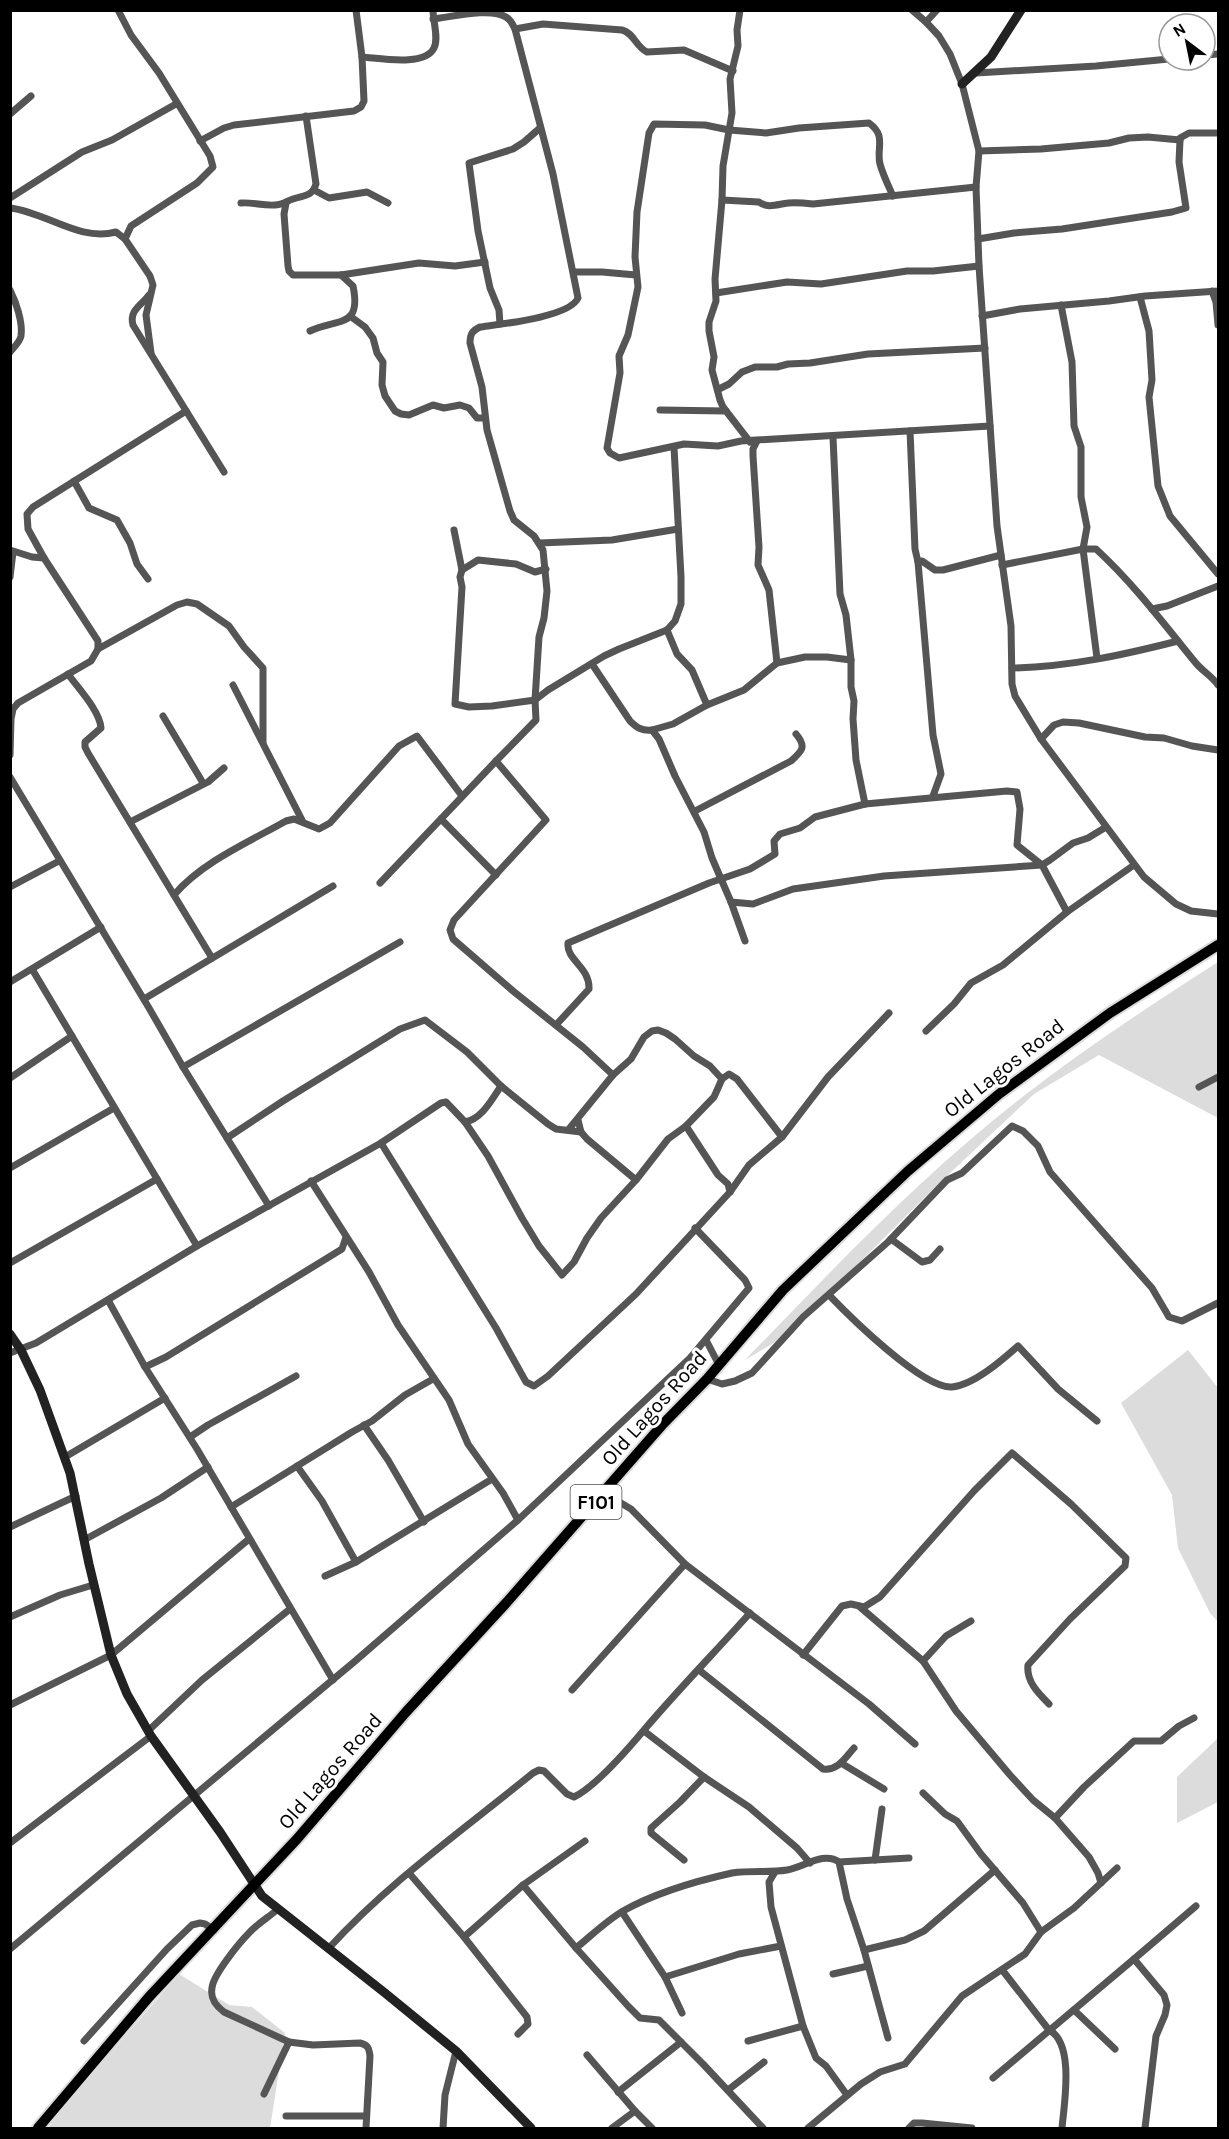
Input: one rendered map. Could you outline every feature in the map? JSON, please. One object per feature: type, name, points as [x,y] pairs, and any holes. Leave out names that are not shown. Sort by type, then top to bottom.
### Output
[{"type":"main road","name":"Old Lagos Road","points":[[38,2128],[149,1997],[297,1839],[406,1712],[604,1493],[663,1424],[707,1379],[783,1290],[958,1127],[1027,1072],[1110,1013],[1218,945]]},
{"type":"street","points":[[118,10],[210,156],[213,167],[209,173],[131,226],[125,239]]},
{"type":"street","points":[[200,141],[224,128],[354,111],[363,105],[362,57],[356,10]]},
{"type":"street","points":[[362,57],[408,60],[424,57],[434,49],[436,42],[434,10]]},
{"type":"street","points":[[740,10],[737,30],[738,46],[729,90],[732,113],[727,127],[723,166],[716,293],[709,331],[714,357],[712,370],[719,389],[720,400],[726,411],[753,441],[758,565],[769,590],[777,663]]},
{"type":"street","points":[[912,10],[945,44],[962,84],[979,151],[976,188],[982,316],[997,526],[1011,626],[1015,696],[1041,739],[1144,877],[1176,904],[1191,911],[1218,914]]},
{"type":"street","points":[[926,22],[937,10]]},
{"type":"street","points":[[962,84],[991,57],[1021,10]]},
{"type":"street","points":[[380,883],[536,720],[539,637],[547,591],[543,550],[534,536],[519,526],[510,511],[485,418],[482,387],[470,336],[473,330],[480,327],[547,315],[572,307],[578,298],[553,174],[515,29],[505,16],[496,14],[471,14],[433,20]]},
{"type":"street","points":[[515,29],[543,24],[622,30],[632,35],[647,52],[684,50],[733,71]]},
{"type":"street","points":[[976,73],[1157,60]]},
{"type":"street","points":[[10,114],[31,96]]},
{"type":"street","points":[[10,198],[82,152],[112,140],[176,104]]},
{"type":"street","points":[[241,203],[256,202],[279,206],[305,197],[314,190],[315,175],[306,116]]},
{"type":"street","points":[[893,196],[880,163],[879,137],[869,123],[766,133],[677,123],[658,123],[652,126],[637,212],[634,257],[638,287],[625,345],[619,356],[620,373],[607,448],[610,453],[619,458],[684,444],[718,446],[753,441],[990,426]]},
{"type":"street","points":[[500,324],[499,310],[490,288],[478,231],[469,163],[513,148],[540,128]]},
{"type":"street","points":[[978,238],[1062,229],[1186,208],[1179,162],[1180,138],[1189,134],[1218,133]]},
{"type":"street","points":[[979,151],[1041,149],[1109,143],[1129,138],[1180,140]]},
{"type":"street","points":[[722,200],[759,202],[770,206],[787,203],[813,204],[976,188]]},
{"type":"street","points":[[314,190],[329,198],[367,192],[388,203]]},
{"type":"street","points":[[286,203],[284,214],[291,274],[300,276],[341,275],[430,263],[455,266],[484,262]]},
{"type":"street","points":[[10,208],[28,210],[83,232],[96,234],[116,232],[125,239],[150,276],[153,285],[146,315],[151,353]]},
{"type":"street","points":[[716,293],[787,282],[821,284],[907,271],[933,271],[979,266]]},
{"type":"street","points":[[574,272],[636,275]]},
{"type":"street","points":[[310,331],[344,322],[350,316],[355,306],[352,286],[341,275]]},
{"type":"street","points":[[10,290],[17,308],[21,333],[19,341],[10,352]]},
{"type":"street","points":[[982,316],[1020,309],[1215,291],[1218,325]]},
{"type":"street","points":[[149,295],[133,312],[131,318],[133,325],[224,472]]},
{"type":"street","points":[[1140,297],[1149,331],[1152,380],[1149,397],[1158,486],[1170,516],[1218,574]]},
{"type":"street","points":[[1061,305],[1072,362],[1074,426],[1081,447],[1081,496],[1087,527],[1083,549],[1096,658]]},
{"type":"street","points":[[350,316],[365,327],[373,338],[383,362],[382,384],[385,396],[394,411],[409,415],[433,405],[444,408],[460,405],[469,408],[477,418],[485,418]]},
{"type":"street","points":[[719,389],[729,384],[742,372],[755,367],[777,368],[788,364],[868,354],[985,348]]},
{"type":"street","points":[[660,410],[726,411]]},
{"type":"street","points":[[98,650],[98,641],[44,558],[28,529],[27,514],[33,507],[186,411]]},
{"type":"street","points":[[910,432],[915,549],[933,735],[942,774],[933,796]]},
{"type":"street","points":[[833,437],[840,594],[846,615],[851,660],[851,687],[855,701],[853,719],[856,760],[865,804]]},
{"type":"street","points":[[454,530],[462,570],[455,704],[492,706],[535,700],[548,690],[619,649],[667,630],[675,621],[681,604],[674,447]]},
{"type":"street","points":[[74,481],[89,508],[117,520],[130,543],[137,564],[148,579]]},
{"type":"street","points":[[540,543],[612,540],[678,529]]},
{"type":"street","points":[[1002,565],[1083,549],[1096,549],[1218,685]]},
{"type":"street","points":[[10,577],[12,551],[44,558]]},
{"type":"street","points":[[918,562],[922,561],[935,570],[943,570],[1001,555]]},
{"type":"street","points":[[462,570],[478,560],[516,564],[535,572],[546,569]]},
{"type":"street","points":[[1152,609],[1167,606],[1218,586]]},
{"type":"street","points":[[10,754],[13,709],[18,703],[91,661],[98,650],[177,605],[188,602],[197,604],[229,626],[263,668],[263,742]]},
{"type":"street","points":[[667,630],[677,654],[692,670],[707,705]]},
{"type":"street","points":[[1012,668],[1047,668],[1140,651],[1178,641]]},
{"type":"street","points":[[592,664],[599,678],[618,701],[630,721],[645,731],[673,724],[707,705],[744,690],[777,663],[805,657],[851,660]]},
{"type":"street","points":[[68,674],[101,723],[101,728],[89,738],[85,747],[212,958]]},
{"type":"street","points":[[233,685],[303,822]]},
{"type":"street","points":[[163,716],[203,783]]},
{"type":"street","points":[[1041,739],[1054,725],[1062,722],[1079,723],[1218,750]]},
{"type":"street","points":[[652,730],[659,739],[675,776],[695,812],[745,941]]},
{"type":"street","points":[[695,812],[791,762],[803,746],[796,734]]},
{"type":"street","points":[[174,895],[199,871],[286,821],[294,819],[319,829],[330,823],[399,746],[417,736],[462,796]]},
{"type":"street","points":[[496,761],[546,820],[454,920],[450,930],[453,939],[613,1075]]},
{"type":"street","points":[[130,822],[208,782],[224,768]]},
{"type":"street","points":[[10,777],[269,1206]]},
{"type":"street","points":[[556,1025],[589,989],[585,971],[570,954],[567,948],[568,943],[750,868],[775,854],[774,841],[780,834],[800,828],[815,817],[865,804],[933,796],[1017,792],[1020,809],[1017,845],[1041,865],[1067,912]]},
{"type":"street","points":[[441,819],[496,875]]},
{"type":"street","points":[[731,902],[753,904],[792,889],[884,876],[1041,865],[1073,843],[1088,838],[1106,827]]},
{"type":"street","points":[[10,887],[59,861]]},
{"type":"street","points":[[926,1031],[954,1004],[971,983],[1003,965],[1067,912],[1134,865]]},
{"type":"street","points":[[144,999],[333,886]]},
{"type":"street","points":[[10,982],[101,927]]},
{"type":"street","points":[[183,1067],[400,942]]},
{"type":"street","points":[[32,969],[197,1246]]},
{"type":"street","points":[[381,1143],[496,1328],[526,1382],[534,1386],[548,1376],[636,1294],[730,1192],[749,1165],[782,1137],[828,1077],[889,1013]]},
{"type":"street","points":[[227,1138],[400,1029],[425,1020],[466,1052],[501,1086],[556,1129],[581,1132]]},
{"type":"street","points":[[569,1129],[613,1075],[631,1059],[644,1037],[652,1031],[658,1030],[675,1039],[694,1056],[710,1066],[722,1079]]},
{"type":"street","points":[[10,1078],[72,1036]]},
{"type":"street","points":[[10,1353],[36,1343],[197,1246],[381,1143],[446,1102],[465,1122],[488,1156],[539,1246],[562,1275],[574,1262],[586,1238],[601,1218],[636,1180],[668,1139],[686,1126],[714,1097],[722,1079],[729,1074],[737,1079],[782,1137]]},
{"type":"street","points":[[1199,1087],[1218,1077]]},
{"type":"street","points":[[465,1122],[474,1121],[501,1086]]},
{"type":"street","points":[[10,1168],[114,1108]]},
{"type":"street","points":[[578,1120],[581,1132],[636,1180]]},
{"type":"street","points":[[686,1126],[718,1175],[728,1184],[730,1192]]},
{"type":"street","points":[[707,1379],[722,1384],[752,1373],[803,1317],[891,1239],[947,1180],[962,1173],[1012,1126],[1023,1131],[1038,1146],[1050,1172],[1152,1288],[1169,1317],[1182,1321],[1218,1303]]},
{"type":"street","points":[[10,1263],[157,1179]]},
{"type":"street","points":[[311,1181],[354,1252],[369,1272],[398,1325],[449,1400],[468,1444],[518,1520]]},
{"type":"street","points":[[10,1949],[333,1680],[518,1520],[690,1358],[749,1288],[745,1280],[696,1228]]},
{"type":"street","points":[[145,1367],[166,1357],[342,1249],[346,1237]]},
{"type":"street","points":[[891,1239],[922,1262],[930,1260],[940,1249]]},
{"type":"street","points":[[342,1249],[354,1252]]},
{"type":"street","points":[[829,1295],[855,1323],[912,1369],[946,1386],[958,1386],[974,1378],[995,1365],[1018,1346],[1058,1389],[1097,1421]]},
{"type":"street","points":[[108,1300],[145,1367],[190,1437],[333,1680]]},
{"type":"street","points":[[10,1334],[21,1350],[40,1390],[65,1457],[76,1496],[93,1585],[111,1655],[127,1694],[150,1733],[262,1896],[456,2051],[531,2128]]},
{"type":"street","points":[[706,1340],[719,1365]]},
{"type":"street","points":[[190,1437],[296,1376]]},
{"type":"street","points":[[231,1507],[364,1425],[405,1395],[434,1379]]},
{"type":"street","points":[[65,1457],[165,1398]]},
{"type":"street","points":[[364,1425],[388,1460],[424,1522]]},
{"type":"street","points":[[803,1654],[837,1610],[846,1604],[860,1607],[869,1605],[880,1597],[974,1491],[994,1473],[1008,1455],[1015,1454],[1071,1504],[1126,1558],[1125,1566],[1070,1619],[1028,1665],[1029,1678],[1049,1704]]},
{"type":"street","points":[[297,1466],[322,1501],[356,1562]]},
{"type":"street","points":[[84,1540],[161,1498],[208,1467]]},
{"type":"street","points":[[325,1576],[356,1562],[492,1479]]},
{"type":"street","points":[[604,1493],[631,1509],[685,1564],[869,1704],[915,1744]]},
{"type":"street","points":[[10,1527],[76,1496]]},
{"type":"street","points":[[10,1705],[111,1655],[249,1539]]},
{"type":"street","points":[[572,1690],[685,1564]]},
{"type":"street","points":[[10,1617],[93,1585]]},
{"type":"street","points":[[860,1607],[923,1661],[956,1711],[1018,1783],[1055,1818],[1089,1857],[1101,1883]]},
{"type":"street","points":[[10,1843],[150,1733],[202,1680],[290,1609]]},
{"type":"street","points":[[328,1949],[349,1926],[408,1873],[533,1773],[539,1770],[544,1771],[567,1794],[574,1797],[603,1774],[750,1613]]},
{"type":"street","points":[[923,1661],[946,1636],[971,1621]]},
{"type":"street","points":[[699,1670],[823,1769],[830,1770],[841,1763],[854,1748]]},
{"type":"street","points":[[1055,1818],[1084,1787],[1134,1741],[1161,1741],[1179,1726],[1194,1718]]},
{"type":"street","points":[[644,1731],[749,1807],[797,1848],[810,1863]]},
{"type":"street","points":[[841,1763],[884,1789]]},
{"type":"street","points":[[684,1860],[651,1833],[651,1828],[704,1776]]},
{"type":"street","points":[[923,1793],[945,1814],[957,1821],[1023,1903],[1041,1932]]},
{"type":"street","points":[[875,1860],[882,1809]]},
{"type":"street","points":[[464,1937],[524,1885],[585,1841]]},
{"type":"street","points":[[576,1948],[622,1912],[654,1897],[732,1873],[775,1872],[796,1868],[825,1857],[834,1858],[839,1862],[847,1899],[864,1950],[888,2038]]},
{"type":"street","points":[[839,1862],[909,1858]]},
{"type":"street","points":[[808,2128],[847,2095],[880,2072],[905,2064],[962,1996],[1003,1971],[1025,1954],[1041,1932],[1074,1908],[1117,1868]]},
{"type":"street","points":[[864,1950],[905,1940],[924,1931],[995,1870]]},
{"type":"street","points":[[775,1872],[769,1882],[768,1893],[803,2026],[816,2058],[826,2066],[847,2095]]},
{"type":"street","points":[[408,1873],[464,1937],[529,2020],[518,2034]]},
{"type":"street","points":[[524,1885],[576,1948],[640,2018],[659,2020],[763,2128]]},
{"type":"street","points":[[993,2078],[1196,1906]]},
{"type":"street","points":[[278,1910],[249,1933],[237,1948],[216,1977],[212,1987],[212,1998],[216,2006],[231,2016],[289,2042],[313,2045],[360,2043],[366,2045],[370,2056],[366,2128]]},
{"type":"street","points":[[622,1912],[665,1977],[682,2013]]},
{"type":"street","points":[[84,2041],[167,1949],[192,1925],[200,1923],[214,1930]]},
{"type":"street","points":[[665,1977],[739,1954],[781,1946]]},
{"type":"street","points":[[1134,1959],[1164,1995],[1167,2005],[1156,2036],[1145,2128]]},
{"type":"street","points":[[833,1974],[868,1966]]},
{"type":"street","points":[[1003,1971],[1056,2037],[1065,2057],[1067,2074],[1062,2128]]},
{"type":"street","points":[[1074,2010],[1115,2049]]},
{"type":"street","points":[[748,2040],[803,2026]]},
{"type":"street","points":[[264,2094],[289,2042]]},
{"type":"street","points":[[618,2092],[681,2042]]},
{"type":"street","points":[[443,2128],[446,2095],[456,2051]]},
{"type":"street","points":[[587,2055],[634,2111],[652,2128]]},
{"type":"street","points":[[728,2090],[764,2062]]},
{"type":"street","points":[[612,2128],[634,2111]]},
{"type":"street","points":[[286,2116],[366,2116]]},
{"type":"street","points":[[909,2128],[914,2123],[972,2128]]},
{"type":"shaded area","points":[[1218,962],[1218,1118],[1099,1055],[1034,1094],[931,1191],[794,1331],[745,1360],[878,1224],[984,1128],[1093,1045]]},
{"type":"shaded area","points":[[1188,1350],[1218,1388],[1218,1622],[1210,1613],[1178,1548],[1172,1495],[1121,1403]]},
{"type":"shaded area","points":[[1218,1738],[1218,1802],[1177,1823],[1177,1777]]},
{"type":"shaded area","points":[[179,1974],[229,2005],[252,2007],[285,2033],[270,2128],[48,2128],[60,2111]]}]
